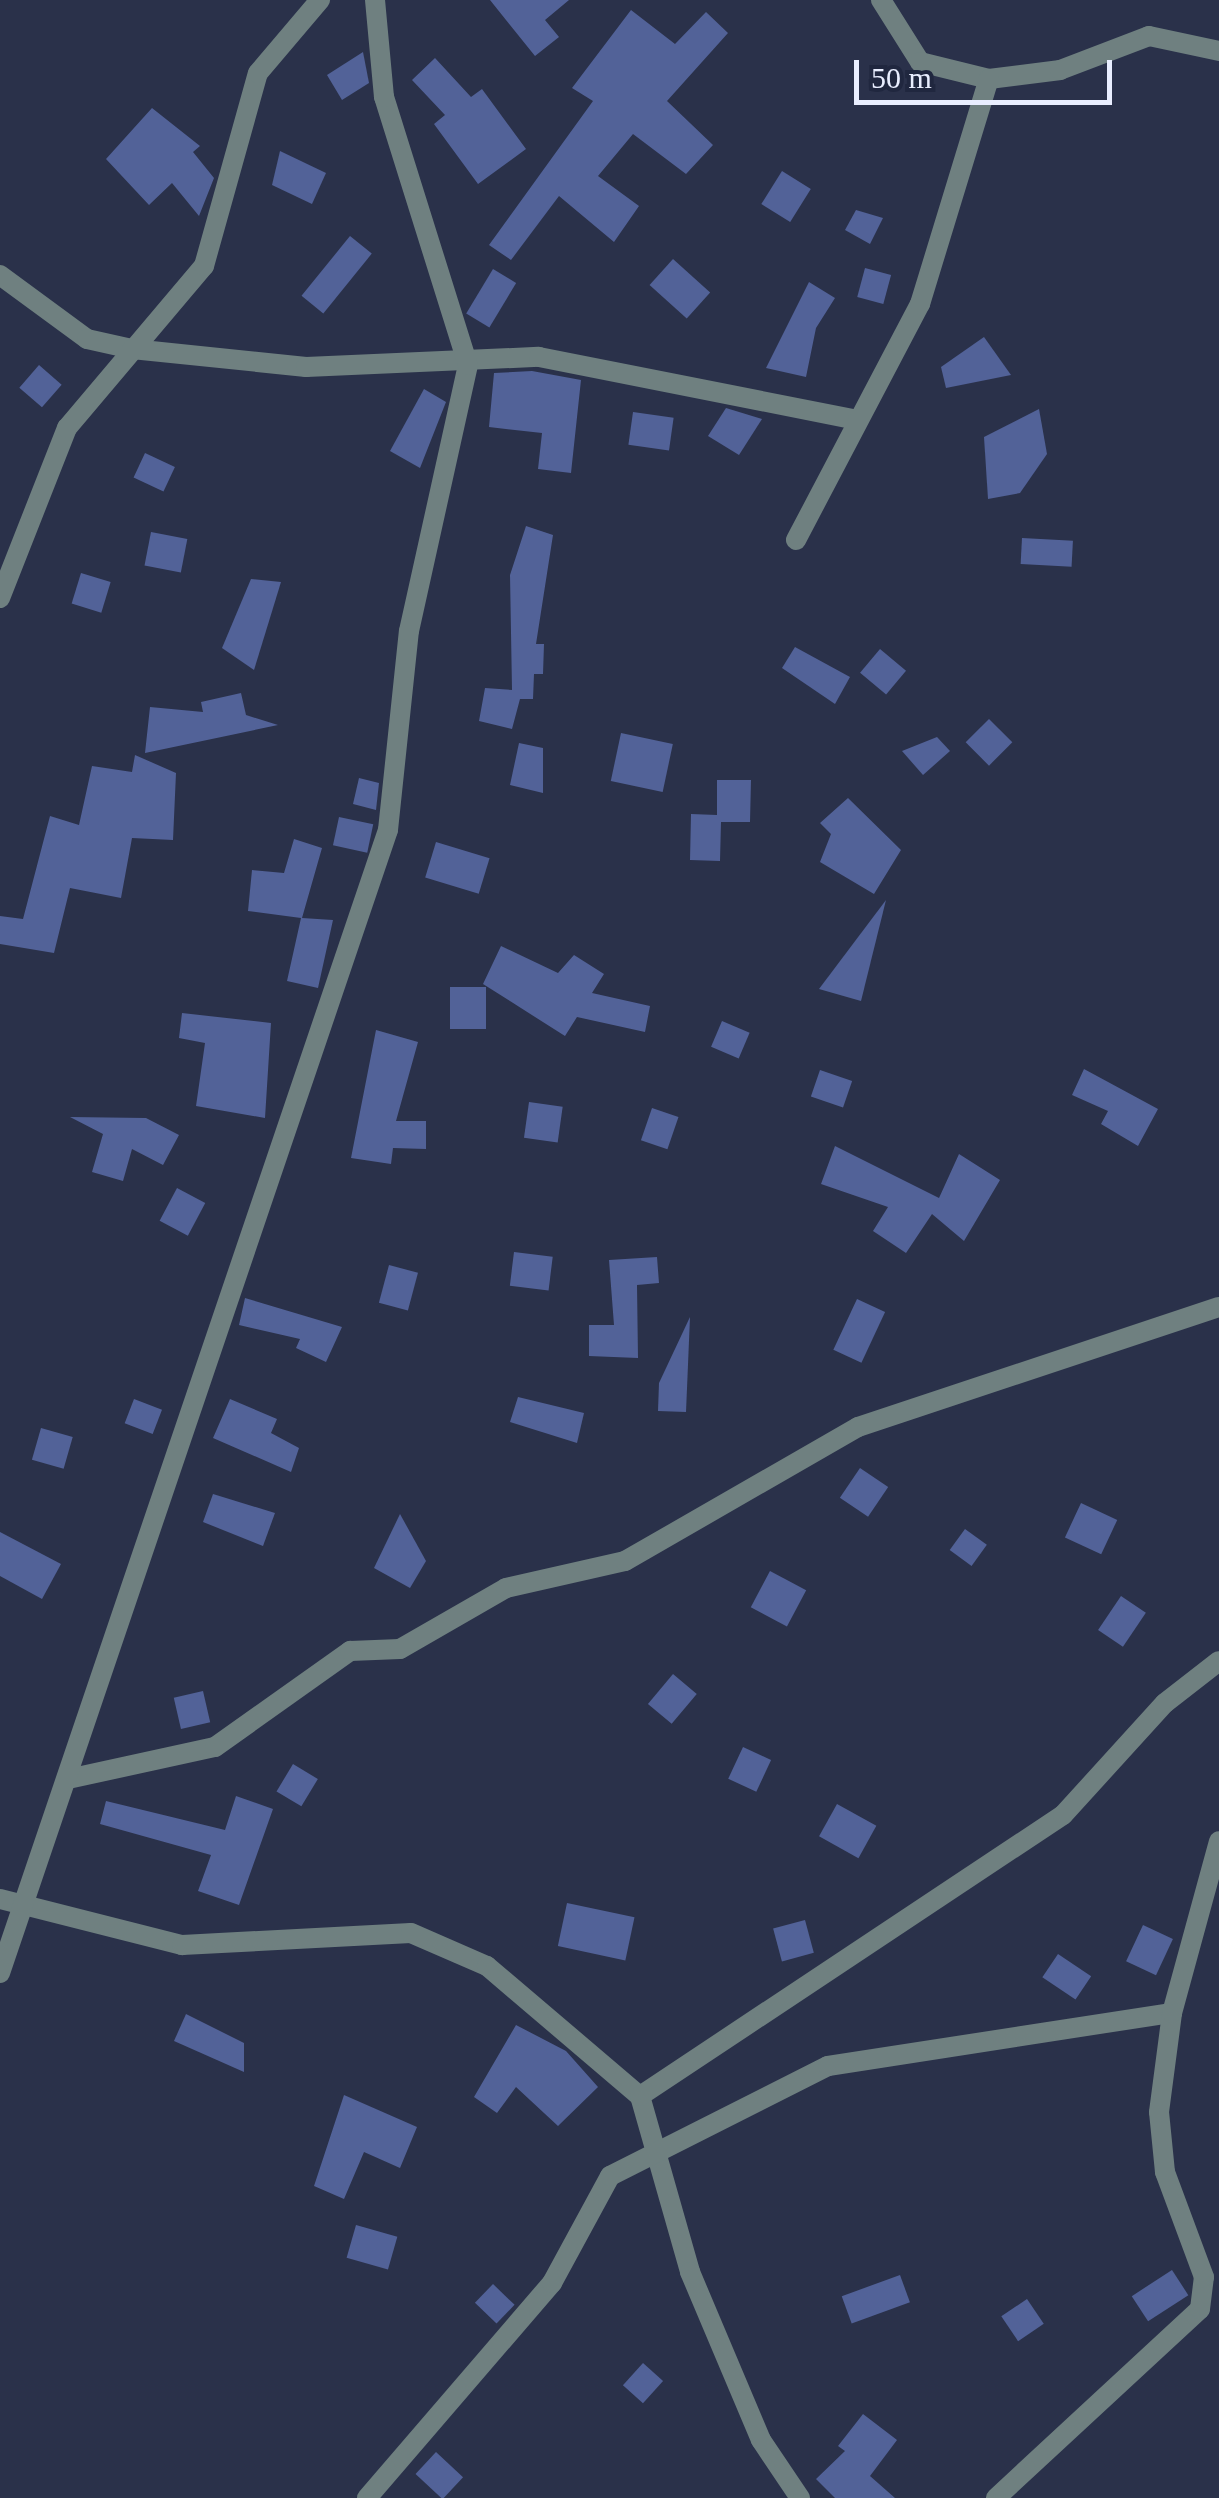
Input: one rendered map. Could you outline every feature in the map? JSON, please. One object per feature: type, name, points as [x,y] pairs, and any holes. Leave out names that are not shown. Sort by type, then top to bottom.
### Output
[{"type":"street","points":[[0,598],[67,428],[204,266],[258,73],[320,0]]},
{"type":"street","points":[[0,1973],[325,1004],[362,923],[388,830],[409,630],[468,366],[384,97],[375,0]]},
{"type":"street","points":[[881,0],[920,62],[989,79],[1060,70],[1150,36],[1219,51]]},
{"type":"street","points":[[796,540],[853,419],[920,304],[989,79]]},
{"type":"street","points":[[0,274],[88,340],[132,349],[306,366],[468,366],[539,357],[614,365],[853,419]]},
{"type":"street","points":[[68,1779],[214,1747],[350,1651],[400,1650],[506,1588],[625,1561],[858,1428],[1219,1307]]},
{"type":"street","points":[[640,2096],[1063,1815],[1165,1703],[1219,1662]]},
{"type":"street","points":[[996,2498],[1200,2309],[1204,2278],[1178,2222],[1162,2142],[1172,2014],[1212,1886],[1219,1841]]},
{"type":"street","points":[[0,1898],[27,1900],[118,1934],[182,1945],[433,1938],[487,1966],[640,2096],[690,2272],[761,2440],[800,2498]]},
{"type":"street","points":[[366,2498],[552,2283],[610,2176],[828,2066],[1172,2014]]},
{"type":"building","points":[[490,0],[569,0],[545,20],[559,37],[535,56]]},
{"type":"building","points":[[631,10],[675,44],[706,12],[728,33],[667,101],[713,145],[686,174],[633,134],[598,176],[639,206],[614,242],[559,196],[511,260],[489,245],[593,101],[572,88]]},
{"type":"building","points":[[363,52],[369,83],[342,100],[327,75]]},
{"type":"building","points":[[435,58],[471,97],[482,89],[526,149],[478,184],[434,124],[445,115],[412,80]]},
{"type":"building","points":[[152,108],[200,146],[193,152],[214,178],[199,216],[172,183],[149,205],[106,159]]},
{"type":"building","points":[[280,151],[326,173],[312,204],[272,185]]},
{"type":"building","points":[[782,171],[811,189],[790,222],[761,204]]},
{"type":"building","points":[[856,210],[883,218],[870,244],[845,230]]},
{"type":"building","points":[[350,236],[372,254],[323,313],[302,296]]},
{"type":"building","points":[[673,259],[710,292],[687,318],[650,285]]},
{"type":"building","points":[[865,268],[891,275],[883,304],[857,297]]},
{"type":"building","points":[[493,269],[516,283],[489,327],[466,314]]},
{"type":"building","points":[[809,282],[835,298],[816,328],[806,377],[766,368]]},
{"type":"building","points":[[984,337],[1011,375],[946,388],[941,367]]},
{"type":"building","points":[[39,365],[62,385],[42,407],[19,388]]},
{"type":"building","points":[[532,371],[581,380],[571,473],[538,469],[542,433],[489,427],[494,373]]},
{"type":"building","points":[[424,389],[446,402],[420,468],[390,451]]},
{"type":"building","points":[[726,408],[762,419],[739,455],[708,436]]},
{"type":"building","points":[[1039,409],[1047,454],[1020,493],[988,499],[984,437]]},
{"type":"building","points":[[633,412],[674,418],[669,450],[628,445]]},
{"type":"building","points":[[145,453],[175,467],[163,491],[134,477]]},
{"type":"building","points":[[526,526],[553,535],[536,644],[544,644],[543,674],[534,674],[533,699],[520,699],[512,729],[479,721],[485,688],[512,690],[510,575]]},
{"type":"building","points":[[151,532],[187,539],[181,572],[145,565]]},
{"type":"building","points":[[1022,538],[1073,541],[1072,567],[1021,564]]},
{"type":"building","points":[[81,573],[111,582],[101,613],[72,604]]},
{"type":"building","points":[[251,579],[281,582],[254,670],[222,648]]},
{"type":"building","points":[[795,647],[850,677],[835,704],[782,668]]},
{"type":"building","points":[[880,649],[906,671],[886,695],[860,673]]},
{"type":"building","points":[[241,693],[246,715],[278,725],[145,753],[150,707],[203,712],[201,702]]},
{"type":"building","points":[[989,719],[1012,742],[989,766],[966,742]]},
{"type":"building","points":[[621,733],[673,744],[663,792],[611,781]]},
{"type":"building","points":[[937,737],[950,751],[923,775],[902,751]]},
{"type":"building","points":[[519,743],[543,748],[543,793],[510,785]]},
{"type":"building","points":[[135,755],[176,773],[173,840],[132,838],[121,898],[70,888],[54,953],[0,944],[0,916],[23,919],[50,816],[79,825],[92,766],[132,772]]},
{"type":"building","points":[[359,778],[379,783],[376,810],[353,804]]},
{"type":"building","points":[[717,780],[751,780],[750,822],[721,822],[720,861],[690,860],[691,814],[717,815]]},
{"type":"building","points":[[848,798],[901,850],[874,894],[820,862],[831,834],[820,823]]},
{"type":"building","points":[[339,817],[373,824],[367,853],[333,845]]},
{"type":"building","points":[[294,839],[322,848],[302,918],[333,920],[318,988],[287,981],[301,918],[248,911],[252,870],[284,873]]},
{"type":"building","points":[[436,842],[490,858],[479,894],[425,877]]},
{"type":"building","points":[[886,900],[861,1001],[819,989]]},
{"type":"building","points":[[501,946],[558,973],[574,955],[604,974],[592,993],[650,1006],[645,1032],[577,1017],[565,1036],[483,984]]},
{"type":"building","points":[[450,987],[486,987],[486,1029],[450,1029]]},
{"type":"building","points":[[182,1013],[271,1023],[265,1118],[196,1106],[205,1043],[179,1038]]},
{"type":"building","points":[[722,1021],[750,1033],[739,1058],[711,1047]]},
{"type":"building","points":[[376,1030],[418,1042],[396,1121],[426,1121],[426,1149],[393,1148],[391,1164],[351,1158]]},
{"type":"building","points":[[1084,1069],[1158,1109],[1138,1146],[1101,1124],[1108,1111],[1072,1095]]},
{"type":"building","points":[[820,1070],[852,1081],[843,1108],[811,1096]]},
{"type":"building","points":[[529,1102],[563,1107],[558,1142],[524,1138]]},
{"type":"building","points":[[652,1108],[678,1117],[667,1149],[641,1140]]},
{"type":"building","points":[[70,1117],[146,1118],[179,1135],[163,1165],[132,1149],[123,1181],[92,1172],[103,1134]]},
{"type":"building","points":[[835,1146],[939,1198],[959,1154],[1000,1180],[964,1241],[932,1214],[906,1253],[873,1231],[888,1207],[821,1184]]},
{"type":"building","points":[[177,1188],[205,1203],[188,1236],[160,1221]]},
{"type":"building","points":[[514,1252],[553,1257],[549,1290],[510,1286]]},
{"type":"building","points":[[657,1257],[659,1283],[637,1285],[638,1358],[589,1356],[589,1325],[614,1325],[609,1260]]},
{"type":"building","points":[[389,1265],[418,1273],[408,1310],[379,1303]]},
{"type":"building","points":[[245,1298],[342,1327],[326,1362],[296,1348],[300,1339],[239,1325]]},
{"type":"building","points":[[857,1299],[885,1312],[861,1363],[833,1350]]},
{"type":"building","points":[[690,1317],[686,1412],[658,1411],[659,1383]]},
{"type":"building","points":[[518,1397],[584,1413],[577,1443],[510,1422]]},
{"type":"building","points":[[134,1399],[162,1410],[153,1434],[125,1423]]},
{"type":"building","points":[[230,1399],[277,1419],[271,1433],[299,1448],[291,1472],[213,1438]]},
{"type":"building","points":[[41,1428],[73,1437],[64,1469],[32,1460]]},
{"type":"building","points":[[860,1468],[888,1487],[868,1517],[840,1498]]},
{"type":"building","points":[[213,1494],[275,1513],[263,1546],[203,1522]]},
{"type":"building","points":[[1081,1503],[1117,1520],[1101,1554],[1065,1537]]},
{"type":"building","points":[[400,1514],[426,1561],[410,1588],[374,1568]]},
{"type":"building","points":[[965,1529],[987,1545],[972,1566],[950,1550]]},
{"type":"building","points":[[0,1532],[61,1564],[42,1599],[0,1576]]},
{"type":"building","points":[[770,1571],[806,1590],[787,1626],[751,1607]]},
{"type":"building","points":[[1121,1596],[1146,1613],[1123,1647],[1098,1630]]},
{"type":"building","points":[[673,1674],[697,1694],[672,1724],[648,1704]]},
{"type":"building","points":[[203,1691],[210,1722],[181,1729],[174,1698]]},
{"type":"building","points":[[743,1747],[771,1760],[756,1792],[728,1779]]},
{"type":"building","points":[[293,1764],[318,1779],[301,1806],[277,1791]]},
{"type":"building","points":[[236,1796],[273,1809],[239,1905],[198,1891],[211,1855],[100,1824],[106,1801],[225,1830]]},
{"type":"building","points":[[837,1804],[876,1826],[858,1858],[819,1836]]},
{"type":"building","points":[[567,1903],[634,1917],[625,1960],[558,1946]]},
{"type":"building","points":[[805,1920],[814,1953],[782,1961],[773,1929]]},
{"type":"building","points":[[1143,1925],[1173,1939],[1156,1975],[1126,1961]]},
{"type":"building","points":[[1058,1954],[1091,1976],[1076,2000],[1042,1977]]},
{"type":"building","points":[[186,2014],[244,2043],[244,2072],[174,2041]]},
{"type":"building","points":[[516,2025],[566,2051],[598,2087],[558,2126],[516,2087],[497,2113],[474,2097]]},
{"type":"building","points":[[344,2095],[417,2127],[400,2168],[364,2152],[344,2199],[314,2186]]},
{"type":"building","points":[[356,2225],[397,2237],[388,2270],[347,2258]]},
{"type":"building","points":[[1172,2270],[1188,2295],[1148,2321],[1132,2296]]},
{"type":"building","points":[[900,2275],[910,2302],[852,2323],[842,2296]]},
{"type":"building","points":[[493,2284],[515,2305],[497,2324],[475,2303]]},
{"type":"building","points":[[1027,2299],[1044,2324],[1018,2341],[1001,2316]]},
{"type":"building","points":[[643,2363],[663,2381],[643,2403],[623,2385]]},
{"type":"building","points":[[863,2414],[897,2440],[870,2476],[895,2498],[835,2498],[816,2479],[845,2451],[838,2446]]},
{"type":"building","points":[[436,2452],[463,2477],[441,2498],[416,2474]]}]
